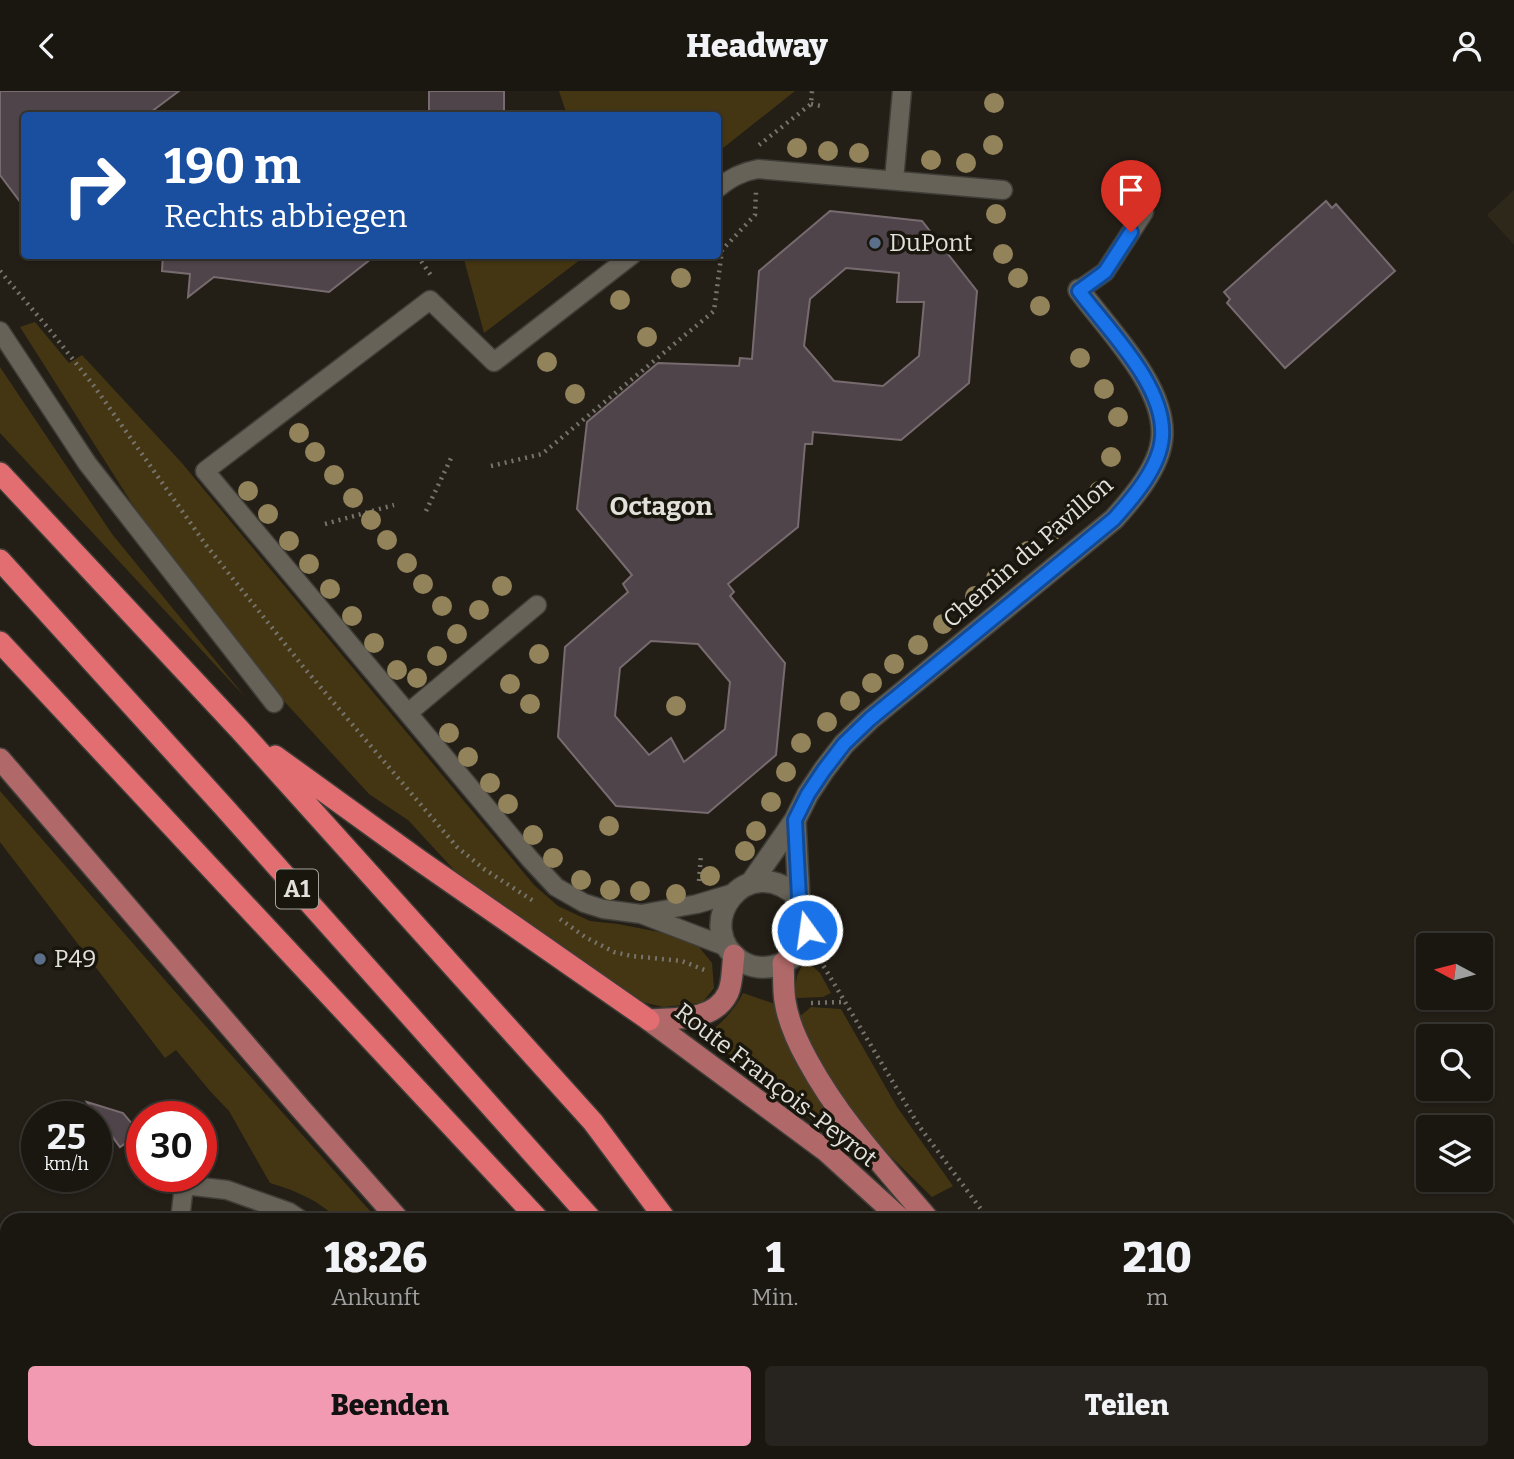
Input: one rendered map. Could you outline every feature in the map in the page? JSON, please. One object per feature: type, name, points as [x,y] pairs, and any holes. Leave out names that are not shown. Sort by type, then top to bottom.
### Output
[{"type":"highway","points":[[0,473],[240,730],[593,1122],[661,1213]]},
{"type":"highway","name":"A1","points":[[0,560],[586,1213]]},
{"type":"highway","name":"A1","points":[[0,642],[532,1213]]},
{"type":"highway","points":[[0,649],[33,679]]},
{"type":"highway","points":[[240,730],[419,860],[649,1020]]},
{"type":"main road","points":[[0,759],[393,1213]]},
{"type":"main road","points":[[649,1020],[695,1016],[710,1011],[719,1004],[729,991],[731,951]]},
{"type":"main road","points":[[783,963],[785,1002],[798,1042],[817,1077],[848,1125],[923,1213]]},
{"type":"main road","name":"Route François-Peyrot","points":[[649,1020],[826,1151],[894,1213]]},
{"type":"street","name":"Chemin du Pavillon","points":[[743,888],[795,820],[814,786],[844,744],[870,719],[1114,519],[1133,498],[1157,459],[1162,437],[1157,400],[1139,370],[1079,291]]},
{"type":"street","points":[[795,820],[799,898]]},
{"type":"street","points":[[765,881],[777,883],[799,898],[807,919],[807,930],[799,950],[783,963],[757,967],[745,963],[731,951],[722,934],[721,919],[725,905],[743,888],[765,881]]},
{"type":"lane","points":[[894,180],[902,91]]},
{"type":"lane","points":[[721,186],[743,172],[758,169],[1003,190]]},
{"type":"lane","points":[[1079,291],[1105,272],[1144,212]]},
{"type":"lane","points":[[627,259],[494,362],[429,300],[205,471],[556,887],[584,903],[603,909],[641,914],[731,951]]},
{"type":"lane","points":[[0,331],[87,463],[274,703]]},
{"type":"lane","points":[[408,713],[537,605]]},
{"type":"lane","points":[[641,914],[697,904],[743,888]]},
{"type":"lane","points":[[181,1213],[184,1185],[227,1190],[290,1213]]},
{"type":"path","points":[[758,158],[760,144],[811,104],[812,91]]},
{"type":"path","points":[[811,104],[821,106]]},
{"type":"path","points":[[721,258],[722,250],[755,215],[757,184]]},
{"type":"path","points":[[491,466],[542,454],[714,311],[721,259]]},
{"type":"path","points":[[0,271],[94,386],[206,545],[364,740],[457,847],[484,869],[536,902]]},
{"type":"path","points":[[426,512],[453,454]]},
{"type":"path","points":[[325,524],[394,505]]},
{"type":"path","points":[[699,878],[701,854]]},
{"type":"path","points":[[556,916],[585,937],[614,952],[682,961]]},
{"type":"path","points":[[804,941],[814,949],[919,1126],[984,1213]]},
{"type":"shaded area","points":[[559,91],[795,91],[721,150],[721,112],[566,112]]},
{"type":"shaded area","points":[[1514,190],[1514,245],[1487,215]]},
{"type":"shaded area","points":[[464,259],[581,259],[484,333]]},
{"type":"shaded area","points":[[35,322],[69,363],[82,355],[181,462],[534,885],[558,906],[590,921],[664,933],[699,947],[712,963],[714,988],[702,1003],[663,1007],[626,998],[618,985],[539,933],[456,872],[408,820],[369,794],[252,666],[205,606],[131,502],[20,327]]},
{"type":"shaded area","points":[[0,367],[112,534],[246,698],[0,433]]},
{"type":"shaded area","points":[[0,791],[372,1213],[330,1213],[307,1197],[270,1183],[229,1111],[176,1050],[165,1058],[0,842]]},
{"type":"shaded area","points":[[805,959],[820,973],[831,993],[823,997],[797,998],[794,995],[797,976]]},
{"type":"shaded area","points":[[743,993],[778,1005],[786,1041],[807,1080],[846,1135],[843,1144],[702,1038],[726,1018]]},
{"type":"shaded area","points":[[811,1007],[841,1009],[897,1107],[953,1186],[932,1197],[873,1139],[819,1067],[798,1018]]},
{"type":"building","points":[[0,91],[179,91],[151,112],[21,112],[21,203],[0,175]]},
{"type":"building","points":[[429,91],[504,91],[504,112],[429,112]]},
{"type":"building","points":[[1326,201],[1332,208],[1336,204],[1395,271],[1285,368],[1227,303],[1230,299],[1224,292]]},
{"type":"building","points":[[830,211],[922,221],[977,291],[969,383],[901,440],[813,432],[812,444],[805,444],[798,527],[728,584],[734,592],[730,596],[785,663],[776,755],[708,813],[616,806],[558,737],[565,647],[628,592],[623,584],[632,575],[577,509],[587,422],[658,363],[739,366],[740,358],[752,359],[759,271]],"holes":[[[846,268],[899,273],[897,302],[924,302],[919,356],[883,386],[834,381],[804,346],[810,299]],[[651,641],[698,644],[730,682],[725,729],[684,762],[671,738],[649,755],[615,716],[620,668]]]},
{"type":"building","points":[[163,259],[371,259],[329,292],[214,277],[188,297],[190,274],[162,271]]},
{"type":"building","points":[[112,1110],[126,1117],[126,1143],[120,1147],[112,1136]]},
{"type":"place","name":"DuPont","points":[[875,243]]},
{"type":"place","name":"P49","points":[[40,959]]},
{"type":"district","name":"Octagon","points":[[661,506]]},
{"type":"route","points":[[807,930],[807,919],[799,898],[795,820],[824,770],[844,744],[870,719],[1114,519],[1133,498],[1157,459],[1162,437],[1157,400],[1146,379],[1079,291],[1105,272],[1131,232]]}]
